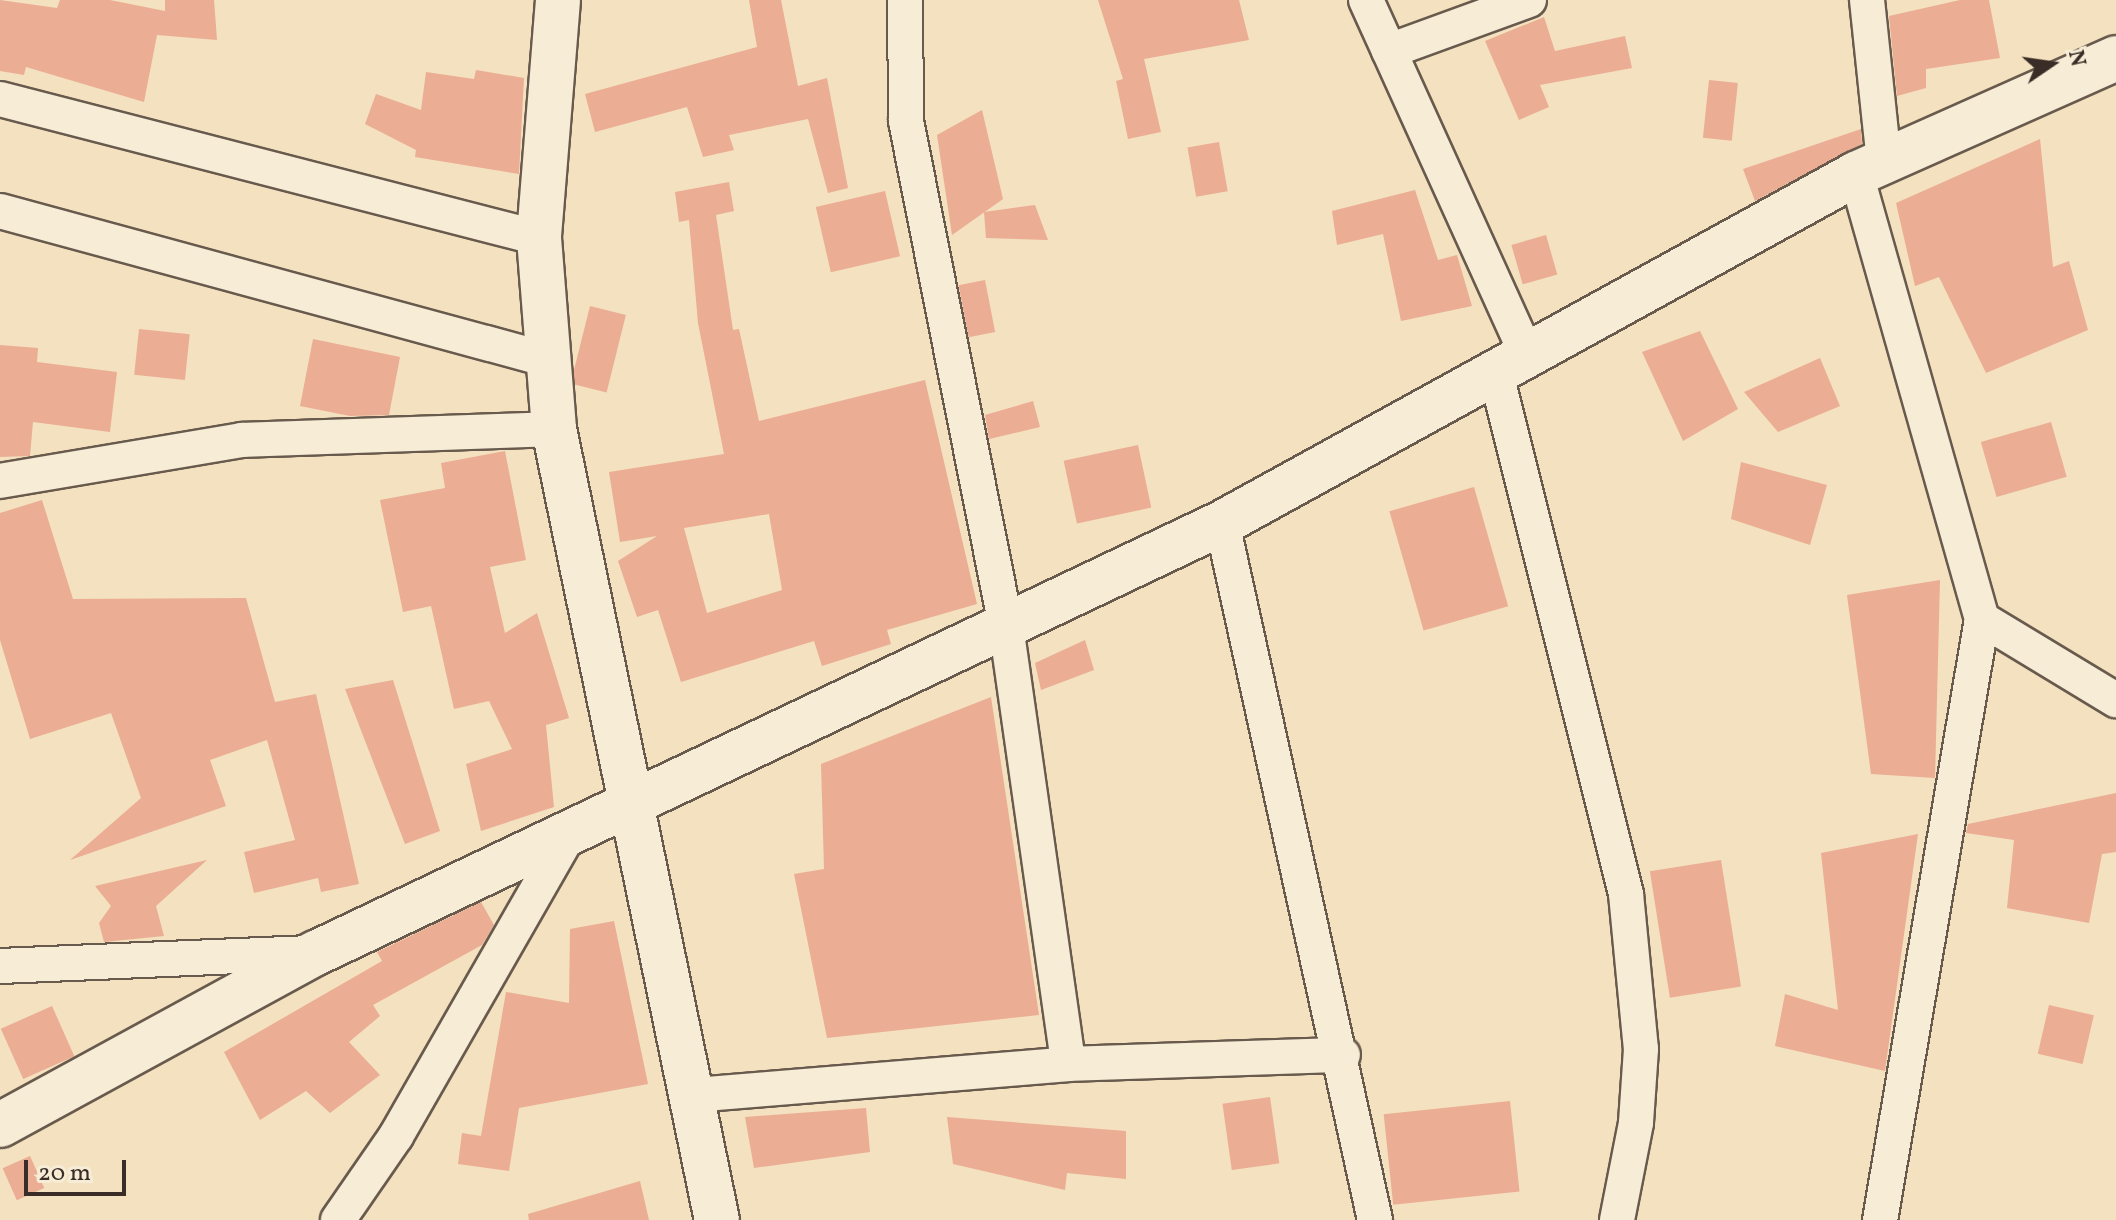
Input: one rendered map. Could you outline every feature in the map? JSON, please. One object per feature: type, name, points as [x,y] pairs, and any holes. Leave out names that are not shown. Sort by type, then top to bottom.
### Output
[{"type":"street","points":[[558,0],[539,238],[545,359],[554,429],[694,1095],[717,1220]]},
{"type":"street","points":[[905,0],[906,121],[1006,626],[1068,1064]]},
{"type":"street","points":[[1366,0],[1389,51],[1510,362],[1628,908],[1641,1049],[1636,1123],[1617,1220]]},
{"type":"street","points":[[1389,51],[1529,0]]},
{"type":"street","points":[[1867,0],[1870,167],[1982,619],[1880,1220]]},
{"type":"street","points":[[0,1125],[316,953],[1222,523],[1510,362],[1870,167],[2116,58]]},
{"type":"street","points":[[0,99],[539,238]]},
{"type":"street","points":[[0,211],[545,359]]},
{"type":"street","points":[[0,481],[242,440],[554,429]]},
{"type":"street","points":[[1222,523],[1343,1055],[1375,1220]]},
{"type":"street","points":[[1982,619],[2116,700]]},
{"type":"street","points":[[338,1220],[396,1136],[571,830]]},
{"type":"street","points":[[0,966],[316,953]]},
{"type":"street","points":[[694,1095],[1068,1064],[1343,1055]]},
{"type":"building","points":[[0,0],[57,8],[60,0],[110,0],[165,11],[165,0],[214,0],[217,40],[157,35],[144,102],[26,67],[24,75],[0,71]]},
{"type":"building","points":[[749,0],[781,0],[798,86],[827,78],[848,188],[828,193],[808,119],[729,135],[734,150],[703,157],[687,107],[595,132],[585,94],[757,47]]},
{"type":"building","points":[[1098,0],[1239,0],[1249,40],[1144,59],[1161,132],[1128,139],[1116,81],[1123,79]]},
{"type":"building","points":[[1960,0],[1989,0],[2000,58],[1926,69],[1926,88],[1897,96],[1889,16]]},
{"type":"building","points":[[1544,17],[1555,51],[1625,36],[1632,68],[1540,85],[1549,107],[1519,120],[1485,41]]},
{"type":"building","points":[[476,70],[524,78],[519,174],[415,157],[416,150],[365,124],[376,94],[421,110],[426,72],[474,79]]},
{"type":"building","points":[[1709,80],[1738,83],[1732,141],[1703,138]]},
{"type":"building","points":[[982,110],[1003,199],[952,235],[937,135]]},
{"type":"building","points":[[1861,129],[1862,144],[1755,201],[1743,169]]},
{"type":"building","points":[[2040,139],[2053,267],[2069,261],[2088,330],[1986,373],[1939,277],[1915,286],[1896,203]]},
{"type":"building","points":[[1219,142],[1228,191],[1196,197],[1187,148]]},
{"type":"building","points":[[729,182],[734,211],[716,215],[733,330],[739,329],[759,421],[925,380],[977,604],[887,630],[891,644],[822,666],[814,641],[681,682],[658,610],[637,617],[618,561],[657,536],[620,542],[609,472],[724,454],[698,323],[689,220],[679,222],[675,192]],"holes":[[[769,514],[782,590],[707,613],[684,528]]]},
{"type":"building","points":[[1415,190],[1438,260],[1457,255],[1472,306],[1401,321],[1383,234],[1337,245],[1332,211]]},
{"type":"building","points":[[885,191],[900,256],[831,272],[816,207]]},
{"type":"building","points":[[1035,205],[1048,240],[986,238],[984,212]]},
{"type":"building","points":[[1546,235],[1557,274],[1523,284],[1511,245]]},
{"type":"building","points":[[985,280],[995,332],[969,337],[958,285]]},
{"type":"building","points":[[590,306],[626,315],[607,393],[571,384]]},
{"type":"building","points":[[139,329],[190,334],[185,380],[134,375]]},
{"type":"building","points":[[1700,331],[1738,409],[1683,441],[1642,352]]},
{"type":"building","points":[[313,339],[400,357],[389,415],[350,416],[300,406]]},
{"type":"building","points":[[0,345],[38,348],[37,362],[117,372],[110,432],[33,422],[30,456],[0,457]]},
{"type":"building","points":[[1820,358],[1840,406],[1778,432],[1744,392]]},
{"type":"building","points":[[1033,401],[1040,427],[989,439],[985,415]]},
{"type":"building","points":[[2051,422],[2067,477],[1997,497],[1981,442]]},
{"type":"building","points":[[1138,445],[1151,508],[1077,523],[1064,461]]},
{"type":"building","points":[[505,451],[526,560],[490,567],[505,633],[537,613],[569,718],[546,725],[554,807],[481,831],[466,764],[512,749],[489,701],[454,709],[431,606],[403,612],[380,500],[445,488],[441,463]]},
{"type":"building","points":[[1741,462],[1827,485],[1810,545],[1731,519]]},
{"type":"building","points":[[1474,487],[1508,606],[1424,630],[1389,511]]},
{"type":"building","points":[[42,500],[73,599],[246,598],[275,702],[316,694],[359,884],[321,892],[318,878],[254,893],[244,852],[295,840],[267,740],[210,760],[226,806],[70,860],[141,798],[111,713],[30,739],[0,640],[0,513]]},
{"type":"building","points":[[1940,580],[1935,778],[1871,774],[1847,595]]},
{"type":"building","points":[[1085,640],[1094,670],[1041,690],[1035,663]]},
{"type":"building","points":[[393,680],[440,831],[405,844],[345,689]]},
{"type":"building","points":[[991,697],[1039,1015],[827,1038],[794,874],[824,869],[821,764]]},
{"type":"building","points":[[2116,793],[2116,852],[2102,854],[2089,923],[2007,908],[2014,840],[1966,833],[1968,824]]},
{"type":"building","points":[[1918,834],[1885,1071],[1775,1046],[1785,994],[1838,1010],[1821,853]]},
{"type":"building","points":[[207,860],[156,906],[164,936],[104,942],[99,923],[111,906],[95,886]]},
{"type":"building","points":[[1721,860],[1741,986],[1670,998],[1650,871]]},
{"type":"building","points":[[481,902],[494,925],[482,945],[373,1005],[380,1016],[349,1042],[380,1075],[330,1113],[306,1091],[260,1120],[224,1052],[382,961],[377,952]]},
{"type":"building","points":[[614,921],[648,1084],[519,1108],[509,1171],[458,1164],[462,1133],[481,1136],[506,992],[569,1003],[570,929]]},
{"type":"building","points":[[2049,1005],[2094,1015],[2083,1064],[2038,1054]]},
{"type":"building","points":[[52,1006],[74,1056],[23,1079],[1,1029]]},
{"type":"building","points":[[1270,1097],[1279,1163],[1232,1170],[1222,1104]]},
{"type":"building","points":[[1510,1101],[1520,1192],[1393,1205],[1384,1114]]},
{"type":"building","points":[[866,1108],[870,1152],[754,1168],[745,1117]]},
{"type":"building","points":[[947,1117],[1126,1131],[1126,1179],[1067,1173],[1065,1190],[953,1164]]},
{"type":"building","points":[[30,1156],[44,1188],[17,1200],[3,1168]]},
{"type":"building","points":[[640,1181],[649,1220],[529,1220],[528,1214]]}]
